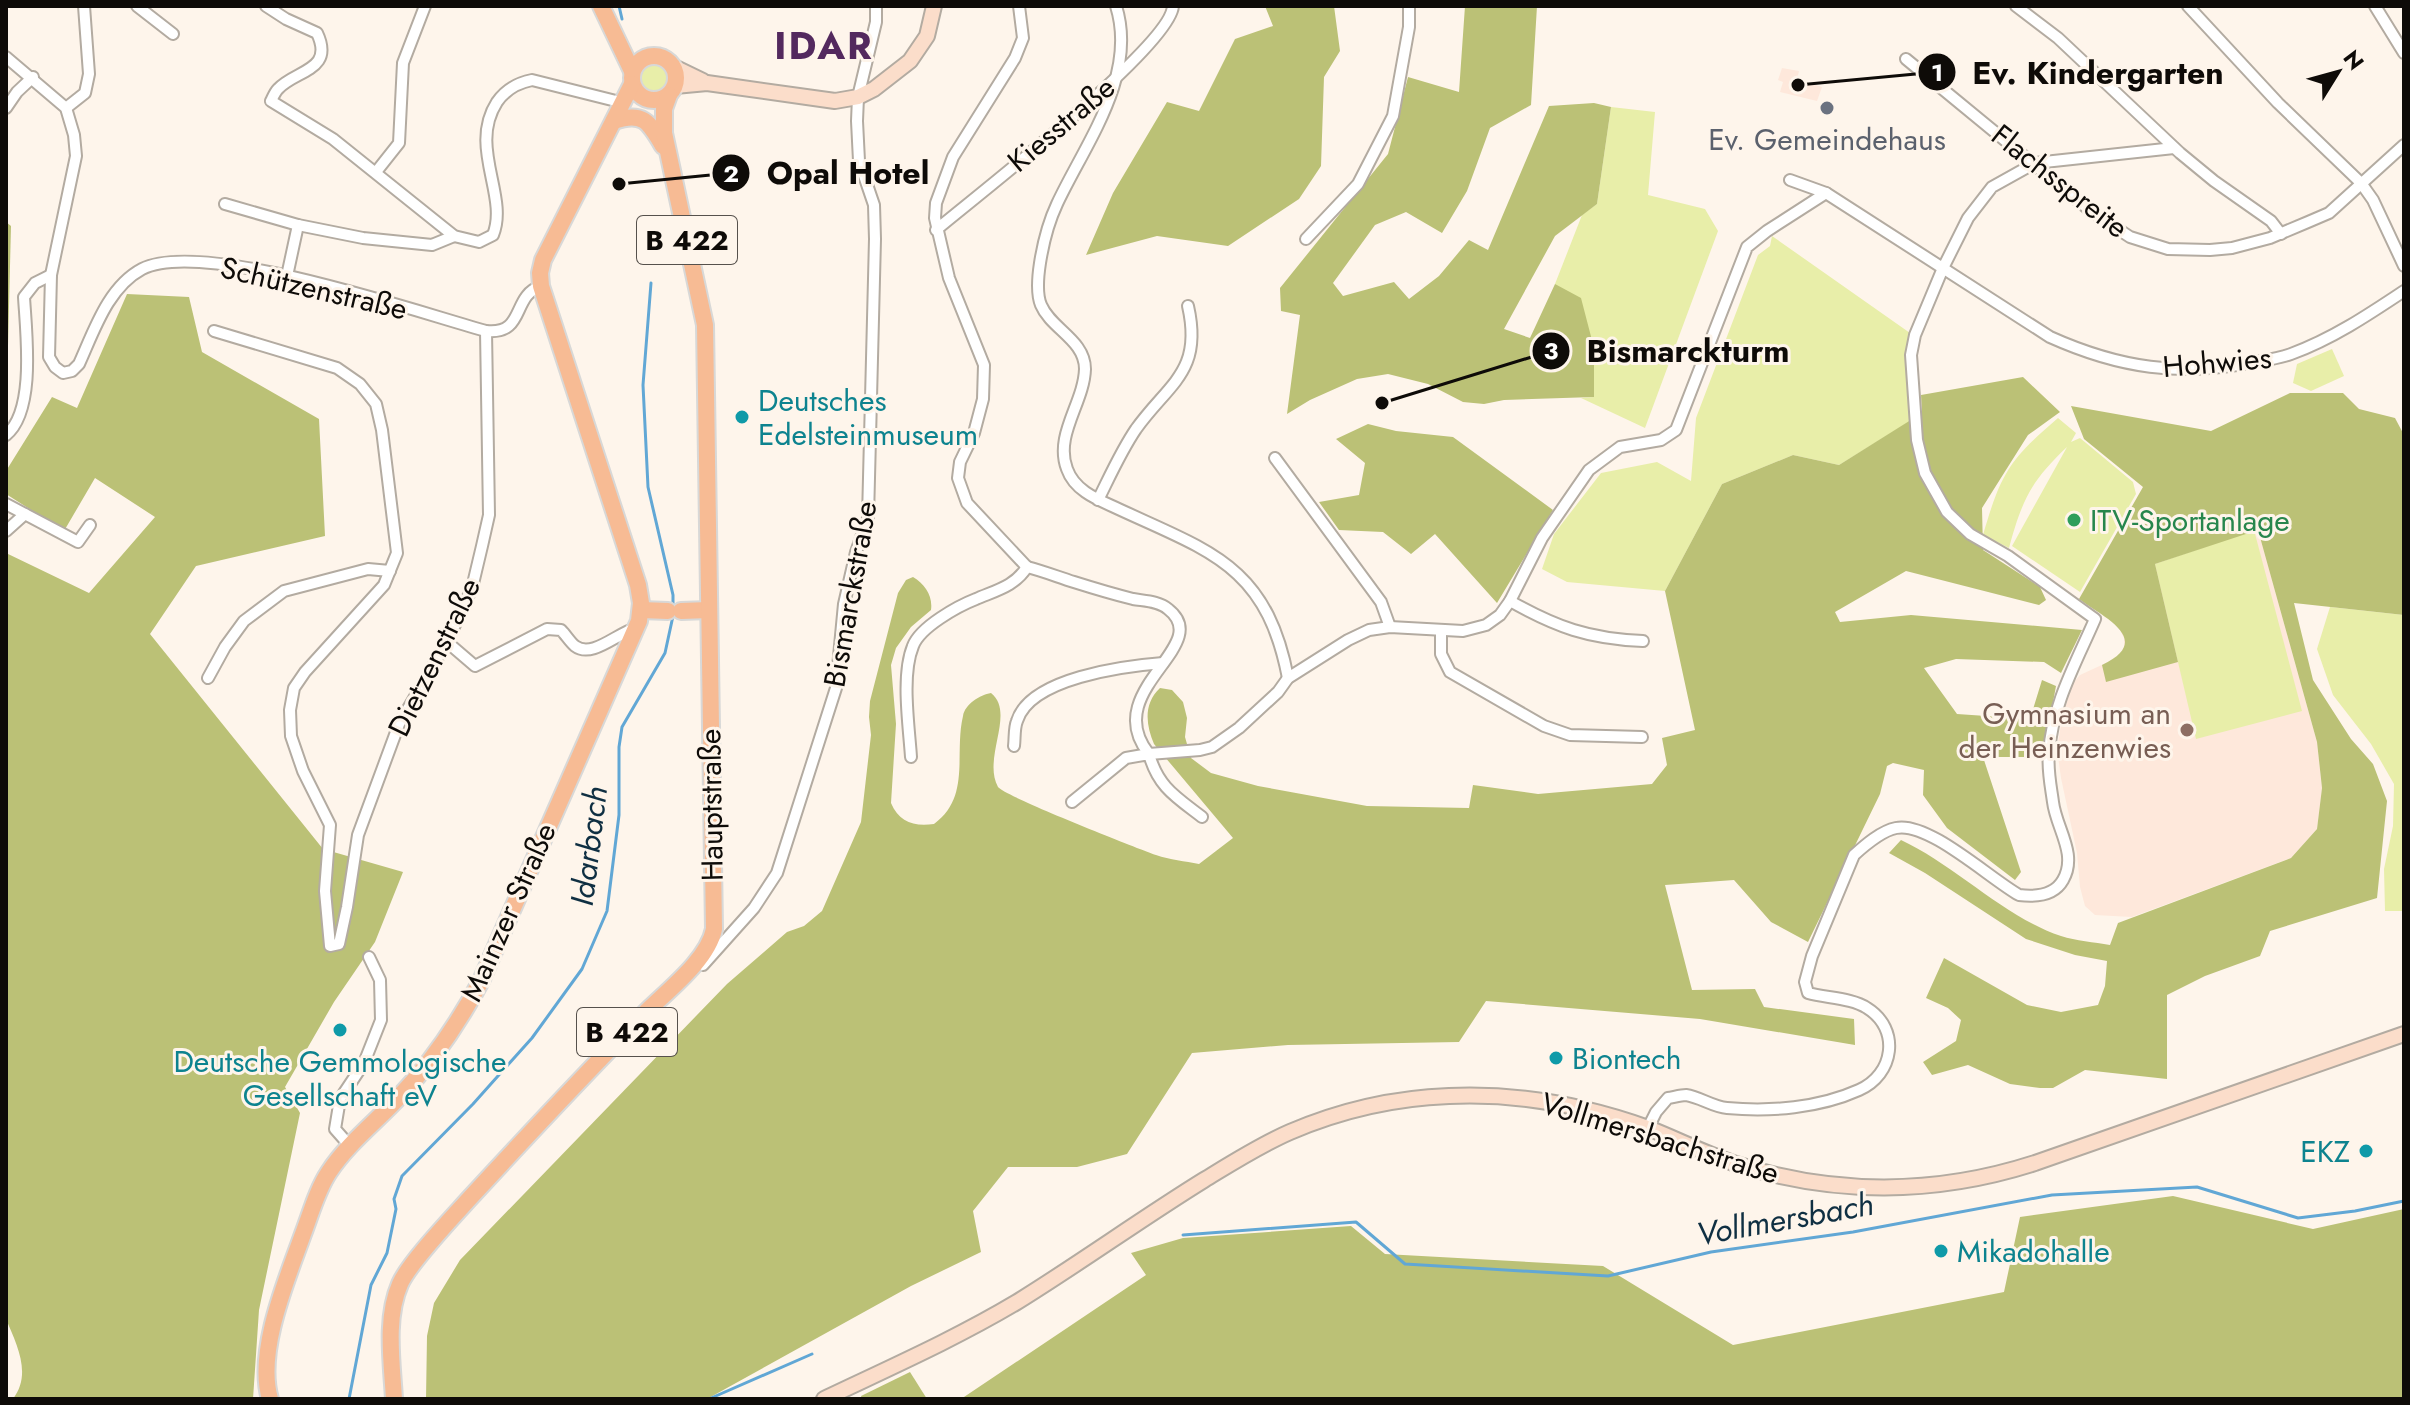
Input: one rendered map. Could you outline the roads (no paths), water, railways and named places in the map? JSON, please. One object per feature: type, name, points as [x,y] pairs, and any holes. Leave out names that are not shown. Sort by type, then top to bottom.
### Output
[{"type":"main road","points":[[601,6],[613,28],[638,94],[649,100],[659,100],[672,90],[707,83]]},
{"type":"main road","points":[[541,286],[543,260],[624,103],[637,62],[649,56],[662,57],[672,66],[707,83],[835,101],[858,97],[874,89],[910,61],[927,36],[934,6]]},
{"type":"main road","points":[[613,28],[649,56]]},
{"type":"main road","name":"B 422","points":[[672,66],[676,75],[672,90]]},
{"type":"main road","name":"Hauptstraße","points":[[394,1399],[391,1360],[394,1309],[403,1278],[451,1220],[568,1092],[706,950],[714,929],[705,325],[668,154],[663,115],[672,90]]},
{"type":"main road","points":[[614,121],[629,116],[648,122],[668,154]]},
{"type":"main road","name":"Mainzer Straße","points":[[270,1399],[267,1361],[278,1310],[322,1184],[350,1146],[411,1085],[481,981],[636,628],[641,610],[638,585],[541,286]]},
{"type":"main road","points":[[641,610],[709,610]]},
{"type":"main road","name":"Vollmersbachstraße","points":[[824,1399],[968,1330],[1244,1155],[1290,1132],[1339,1115],[1401,1100],[1449,1096],[1522,1097],[1584,1109],[1648,1128],[1731,1162],[1799,1180],[1866,1188],[1939,1185],[1998,1175],[2035,1163],[2404,1034]]},
{"type":"street","points":[[66,108],[85,93],[89,74],[84,6]]},
{"type":"street","points":[[137,6],[173,34]]},
{"type":"street","points":[[266,6],[317,33],[321,42],[321,57],[310,70],[278,88],[271,101],[333,139],[454,236],[479,242],[493,235],[498,223],[486,146],[489,114],[501,96],[517,83],[532,80],[624,103]]},
{"type":"street","points":[[376,172],[399,143],[403,63],[425,6]]},
{"type":"street","name":"Bismarckstraße","points":[[669,989],[690,979],[754,908],[777,873],[836,688],[844,604],[856,552],[868,518],[875,239],[874,205],[859,161],[858,97],[876,22],[876,6]]},
{"type":"street","points":[[1019,6],[1023,38],[1015,58],[953,157],[936,203],[936,230],[949,278],[984,365],[983,399],[974,433],[960,462],[958,478],[967,503],[1027,567],[1163,605],[1171,610],[1179,624],[1179,638],[1141,697],[1133,719],[1135,730],[1149,754],[1154,775],[1202,817]]},
{"type":"street","points":[[1116,6],[1121,21],[1117,77],[1112,97],[1055,208],[1041,261],[1038,289],[1041,306],[1079,349],[1085,366],[1082,387],[1066,433],[1064,456],[1069,474],[1098,500],[1190,543],[1232,567],[1268,612],[1276,629],[1288,678]]},
{"type":"street","name":"Kiesstraße","points":[[936,230],[1117,77],[1151,42],[1172,14],[1173,6]]},
{"type":"street","points":[[1306,239],[1358,184],[1393,116],[1409,27],[1409,6]]},
{"type":"street","points":[[2016,6],[2079,57],[2174,148],[2271,221],[2281,234]]},
{"type":"street","points":[[2188,6],[2278,103],[2361,183],[2404,266]]},
{"type":"street","points":[[2375,6],[2404,53]]},
{"type":"street","points":[[6,57],[66,108],[76,156],[51,275],[35,283],[24,297],[28,358],[22,406],[11,431],[6,435]]},
{"type":"street","name":"Flachsspreite","points":[[1906,59],[2101,219],[2130,237],[2168,249],[2210,250],[2251,244],[2329,213],[2404,145]]},
{"type":"street","points":[[6,108],[33,77]]},
{"type":"street","points":[[1648,1128],[1668,1098],[1687,1095],[1725,1108],[1789,1109],[1860,1090],[1880,1075],[1890,1047],[1886,1029],[1877,1015],[1864,1005],[1808,993],[1805,982],[1812,956],[1854,855],[1867,843],[1896,828],[1930,834],[2019,895],[2036,897],[2063,881],[2067,867],[2067,844],[2054,808],[2048,755],[2054,716],[2063,689],[2095,619],[1958,524],[1947,512],[1925,473],[1917,440],[1911,355],[1915,335],[1943,268],[1968,218],[1985,193],[2035,163],[2174,148]]},
{"type":"street","name":"Hohwies","points":[[1790,180],[1826,193],[2050,337],[2109,360],[2166,370],[2234,366],[2289,355],[2357,322],[2404,291]]},
{"type":"street","points":[[1072,802],[1126,758],[1212,747],[1239,728],[1278,692],[1288,678],[1361,633],[1390,627],[1463,631],[1486,625],[1500,615],[1542,538],[1589,470],[1620,447],[1661,440],[1676,430],[1747,247],[1826,193]]},
{"type":"street","points":[[225,204],[298,225],[363,238],[432,245],[454,236]]},
{"type":"street","points":[[287,276],[298,225]]},
{"type":"street","name":"Schützenstraße","points":[[51,275],[49,357],[63,373],[72,371],[79,364],[123,283],[142,269],[160,263],[220,263],[287,276],[486,331]]},
{"type":"street","points":[[486,331],[501,333],[509,329],[529,293],[541,286]]},
{"type":"street","points":[[1098,500],[1130,438],[1182,375],[1190,356],[1188,306]]},
{"type":"street","points":[[208,678],[244,621],[284,591],[368,569],[390,571],[397,553],[382,430],[376,404],[360,384],[337,368],[214,331]]},
{"type":"street","name":"Dietzenstraße","points":[[390,571],[384,585],[305,672],[294,688],[290,710],[291,736],[303,771],[330,825],[325,891],[330,946],[339,944],[358,835],[399,724],[447,642],[472,588],[489,515],[486,331]]},
{"type":"street","points":[[1275,458],[1381,602],[1390,627]]},
{"type":"street","points":[[6,504],[78,542],[90,525]]},
{"type":"street","points":[[6,531],[25,514]]},
{"type":"street","points":[[911,757],[909,670],[913,644],[925,630],[960,605],[1013,584],[1027,567]]},
{"type":"street","points":[[1510,601],[1571,631],[1606,639],[1643,641]]},
{"type":"street","points":[[447,642],[475,666],[547,629],[561,630],[575,645],[587,650],[602,646],[623,632],[636,628]]},
{"type":"street","points":[[1441,630],[1441,654],[1450,672],[1544,726],[1570,735],[1642,737]]},
{"type":"street","points":[[1014,746],[1017,720],[1025,706],[1048,688],[1057,683],[1140,664],[1163,663]]},
{"type":"street","points":[[350,1146],[335,1129],[340,1099],[364,1063],[381,1020],[380,980],[369,957]]},
{"type":"waterway","name":"Idarbach","points":[[619,6],[622,19]]},
{"type":"waterway","name":"Idarbach","points":[[651,283],[643,385],[648,487],[673,595],[673,608]]},
{"type":"waterway","name":"Idarbach","points":[[349,1399],[371,1285],[387,1253],[396,1209],[394,1199],[402,1176],[532,1038],[582,969],[607,911],[619,815],[622,727],[665,653],[673,616]]},
{"type":"waterway","name":"Vollmersbach","points":[[1183,1235],[1356,1222],[1405,1264],[1608,1276],[1711,1252],[1853,1232],[2052,1195],[2197,1187],[2298,1218],[2404,1201]]},
{"type":"waterway","name":"Vollmersbach","points":[[709,1399],[812,1354]]},
{"type":"place","name":"Ev. Kindergarten","points":[[1798,85]]},
{"type":"place","name":"Ev. Gemeindehaus","points":[[1827,108]]},
{"type":"place","name":"Opal Hotel","points":[[619,184]]},
{"type":"place","name":"Bismarckturm","points":[[1382,403]]},
{"type":"place","name":"Deutsches Edelsteinmuseum","points":[[742,417]]},
{"type":"place","name":"ITV-Sportanlage","points":[[2074,520]]},
{"type":"place","name":"Gymnasium an der Heinzenwies","points":[[2187,730]]},
{"type":"place","name":"Deutsche Gemmologische Gesellschaft eV","points":[[340,1030]]},
{"type":"place","name":"Biontech","points":[[1556,1058]]},
{"type":"place","name":"EKZ","points":[[2366,1151]]},
{"type":"place","name":"Mikadohalle","points":[[1941,1251]]},
{"type":"district","name":"IDAR","points":[[824,45]]}]
